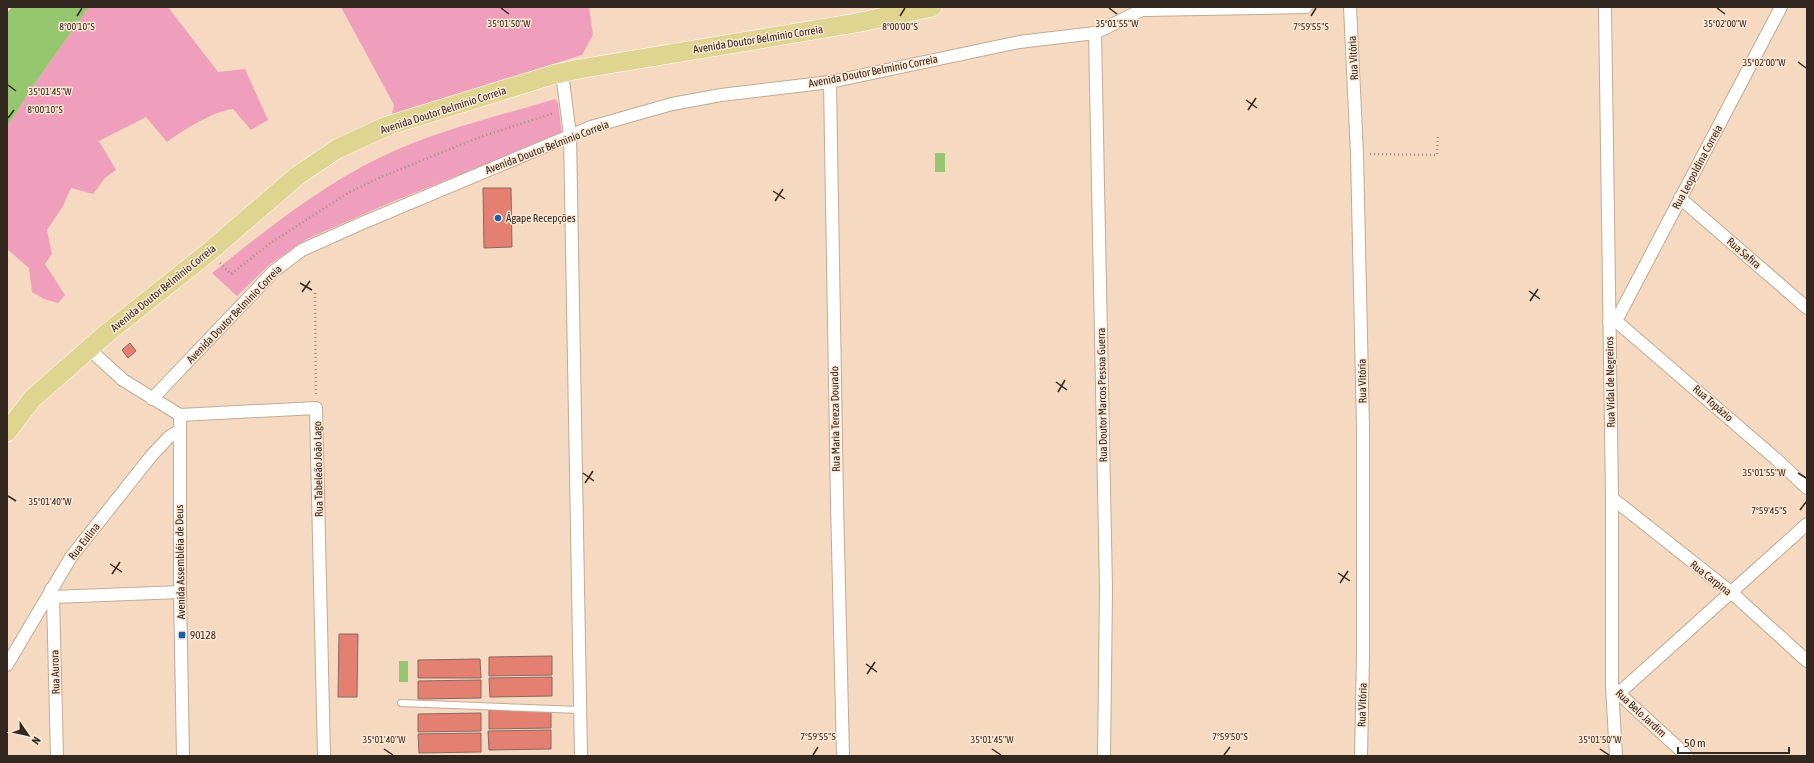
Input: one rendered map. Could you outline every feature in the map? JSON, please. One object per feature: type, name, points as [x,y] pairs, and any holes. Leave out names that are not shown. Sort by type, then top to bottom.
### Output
[{"type":"main road","name":"Avenida Doutor Belmínio Correia","points":[[7,432],[32,399],[89,349],[209,252],[297,176],[337,149],[387,126],[562,73],[856,23],[932,7]]},
{"type":"street","points":[[1147,8],[1306,7]]},
{"type":"street","name":"Rua Vitória","points":[[1350,7],[1357,154],[1363,436],[1363,656],[1361,756]]},
{"type":"street","name":"Rua Vidal de Negreiros","points":[[1605,7],[1613,321],[1612,498],[1616,756]]},
{"type":"street","name":"Rua Leopoldina Correia","points":[[1613,321],[1781,7]]},
{"type":"street","name":"Avenida Doutor Belminio Correia","points":[[152,399],[274,271],[302,250],[570,135],[591,127],[672,104],[721,95],[830,82],[1019,42],[1095,33],[1147,8]]},
{"type":"street","name":"Rua Doutor Marcos Pessoa Guerra","points":[[1095,33],[1106,589],[1104,756]]},
{"type":"street","points":[[562,73],[568,109],[570,135],[581,756]]},
{"type":"street","name":"Rua Maria Tereza Dourado","points":[[830,82],[843,756]]},
{"type":"street","name":"Rua Safira","points":[[1680,198],[1807,308]]},
{"type":"street","name":"Rua Topázio","points":[[1613,321],[1728,417],[1807,488]]},
{"type":"street","points":[[89,349],[118,376],[152,399],[180,415]]},
{"type":"street","name":"Rua Tabeleão João Lago","points":[[180,415],[316,408],[324,756]]},
{"type":"street","name":"Avenida Assembléia de Deus","points":[[180,415],[180,592],[183,756]]},
{"type":"street","name":"Rua Eulina","points":[[7,665],[52,593],[71,557],[152,455],[169,437],[179,431]]},
{"type":"street","name":"Rua Carpina","points":[[1612,498],[1732,594],[1807,661]]},
{"type":"street","points":[[1615,690],[1732,594],[1807,524]]},
{"type":"street","points":[[52,593],[180,592]]},
{"type":"street","name":"Rua Aurora","points":[[52,593],[57,756]]},
{"type":"street","name":"Rua Belo Jardim","points":[[1615,690],[1687,756]]},
{"type":"lane","points":[[401,703],[580,710]]},
{"type":"path","points":[[209,252],[231,274],[279,237],[348,193],[381,177],[480,137],[568,109]]},
{"type":"path","points":[[1357,154],[1436,155],[1438,134]]},
{"type":"path","points":[[315,293],[316,408]]},
{"type":"shaded area","points":[[12,7],[89,7],[33,86],[7,127],[7,13]]},
{"type":"shaded area","points":[[89,7],[168,7],[218,72],[245,69],[268,120],[251,130],[233,109],[225,110],[208,117],[181,132],[167,142],[146,117],[99,141],[116,170],[105,178],[93,194],[71,188],[63,206],[47,230],[52,254],[45,264],[65,295],[58,303],[44,299],[32,292],[29,268],[7,249],[7,127],[33,86]]},
{"type":"shaded area","points":[[341,7],[589,7],[593,35],[582,55],[392,114],[394,105]]},
{"type":"shaded area","points":[[555,99],[558,103],[562,134],[389,203],[307,239],[269,265],[237,296],[212,273],[313,196],[379,158],[400,148],[443,132]]},
{"type":"shaded area","points":[[935,153],[945,153],[945,172],[935,172]]},
{"type":"shaded area","points":[[399,661],[408,661],[408,682],[399,682]]},
{"type":"building","name":"Ágape Recepções","points":[[483,188],[511,188],[512,247],[484,248]]},
{"type":"building","points":[[130,343],[136,351],[128,358],[122,350]]},
{"type":"building","points":[[339,634],[358,634],[357,697],[338,697]]},
{"type":"building","points":[[552,656],[552,675],[489,676],[489,657]]},
{"type":"building","points":[[480,659],[481,678],[418,678],[418,660]]},
{"type":"building","points":[[552,677],[552,696],[490,697],[489,678]]},
{"type":"building","points":[[481,680],[481,698],[418,699],[418,681]]},
{"type":"building","points":[[551,709],[551,728],[489,729],[489,710]]},
{"type":"building","points":[[481,713],[481,731],[418,732],[418,714]]},
{"type":"building","points":[[551,730],[551,749],[489,750],[488,731]]},
{"type":"building","points":[[481,733],[481,752],[419,753],[418,734]]},
{"type":"place","name":"Ágape Recepções","points":[[498,218]]},
{"type":"place","name":"90128","points":[[182,635]]}]
